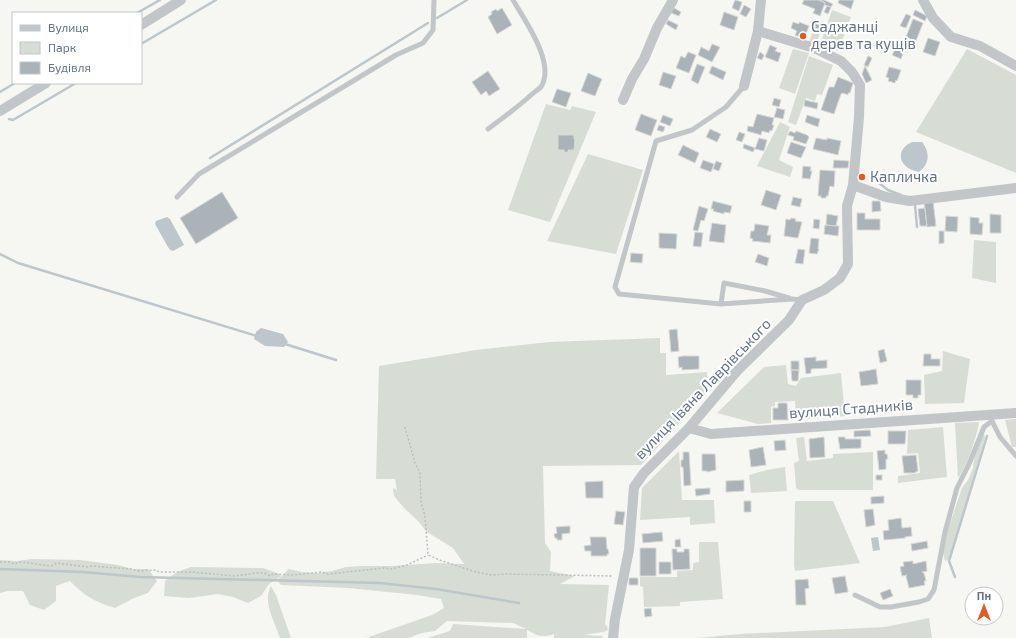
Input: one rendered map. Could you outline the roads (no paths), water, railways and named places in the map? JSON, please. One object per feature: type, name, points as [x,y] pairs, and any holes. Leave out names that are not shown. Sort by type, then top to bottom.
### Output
[{"type":"street","points":[[142,24],[181,0]]},
{"type":"street","points":[[623,100],[632,78],[644,59],[657,28],[673,0]]},
{"type":"street","points":[[744,86],[758,31],[761,0]]},
{"type":"street","points":[[923,0],[934,18],[951,38],[980,46],[1016,66]]},
{"type":"street","points":[[758,31],[814,48],[841,61],[852,72],[860,85],[859,117],[853,185],[846,206],[848,264],[840,278],[824,290],[802,300]]},
{"type":"street","points":[[0,112],[44,84]]},
{"type":"street","points":[[853,185],[886,197],[910,200],[1016,188]]},
{"type":"street","name":"вулиця Івана Лаврівського","points":[[613,638],[615,619],[629,550],[634,487],[644,473],[689,428],[737,371],[789,320],[802,300]]},
{"type":"street","name":"вулиця Стадників","points":[[689,428],[711,434],[991,418],[1016,413]]},
{"type":"lane","points":[[177,197],[199,174],[396,55],[423,43],[433,30],[434,0]]},
{"type":"lane","points":[[488,129],[526,100],[540,87],[545,74],[543,58],[537,42],[513,0]]},
{"type":"lane","points":[[744,86],[726,107],[692,130],[656,141],[615,287],[619,294],[721,304],[792,299],[802,300]]},
{"type":"lane","points":[[721,304],[724,283],[765,291],[792,299]]},
{"type":"lane","points":[[855,595],[880,607],[919,602],[928,599],[934,590],[945,532],[957,488],[969,464],[984,427],[991,418],[1000,437],[1016,456]]},
{"type":"waterway","points":[[139,12],[160,0]]},
{"type":"waterway","points":[[142,43],[216,0]]},
{"type":"waterway","points":[[437,18],[467,0]]},
{"type":"waterway","points":[[210,158],[428,23]]},
{"type":"waterway","points":[[0,92],[13,84]]},
{"type":"waterway","points":[[9,119],[13,120],[74,84]]},
{"type":"waterway","points":[[879,183],[888,190],[901,195]]},
{"type":"waterway","points":[[915,205],[917,227]]},
{"type":"waterway","points":[[0,254],[18,263],[257,336]]},
{"type":"waterway","points":[[285,344],[336,360]]},
{"type":"waterway","points":[[955,577],[949,561],[987,436]]},
{"type":"waterway","points":[[0,569],[83,572],[140,577],[380,583],[436,589],[519,603]]},
{"type":"place","name":"Саджанці дерев та кущів","points":[[803,36]]},
{"type":"place","name":"Капличка","points":[[862,177]]}]
